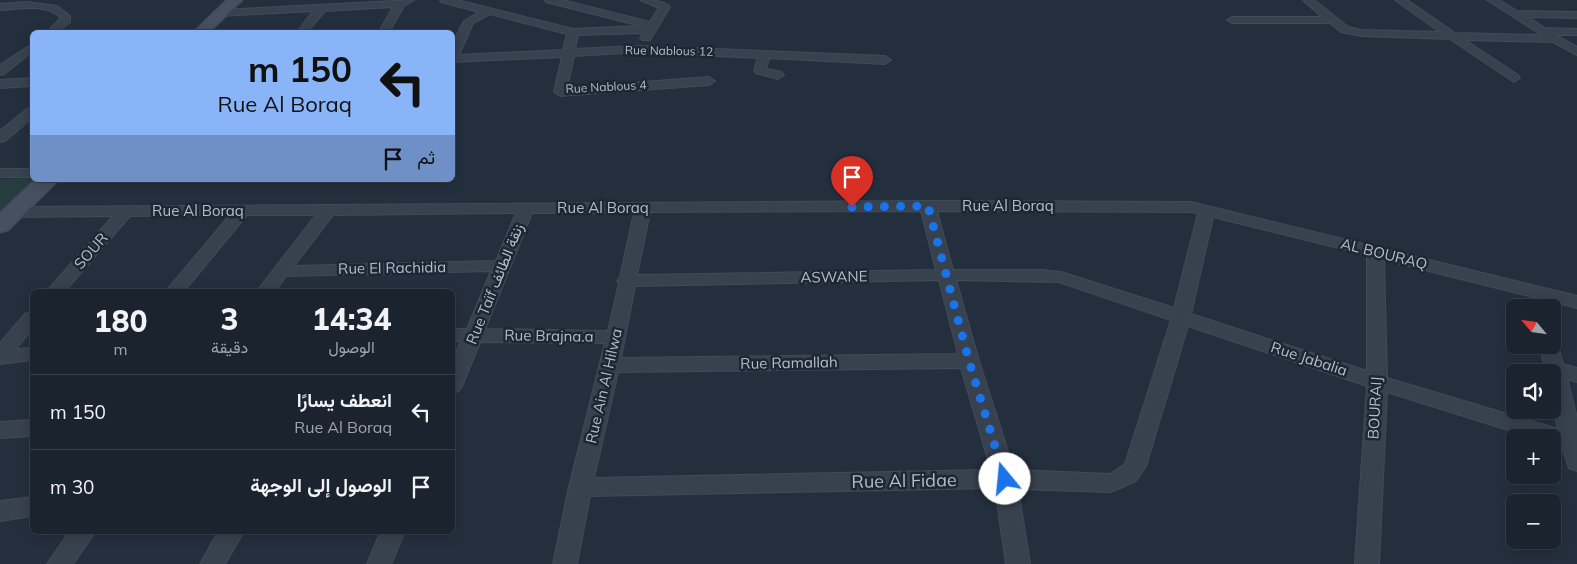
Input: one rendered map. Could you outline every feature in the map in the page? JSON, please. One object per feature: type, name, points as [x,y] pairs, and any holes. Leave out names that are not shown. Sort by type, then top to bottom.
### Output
[{"type":"street","points":[[203,30],[235,0]]},
{"type":"street","points":[[550,0],[652,27]]},
{"type":"street","points":[[639,49],[664,5],[645,0]]},
{"type":"street","points":[[1308,0],[1345,30],[1361,34],[1556,39]]},
{"type":"street","points":[[1400,0],[1514,78]]},
{"type":"street","points":[[1492,0],[1577,52]]},
{"type":"street","points":[[455,1],[573,32],[652,27]]},
{"type":"street","points":[[222,13],[322,9],[405,2]]},
{"type":"street","points":[[385,30],[405,2]]},
{"type":"street","points":[[0,7],[39,6],[60,10],[66,18],[65,22],[55,30]]},
{"type":"street","points":[[304,30],[322,9]]},
{"type":"street","points":[[455,51],[469,21],[489,11]]},
{"type":"street","points":[[1514,14],[1577,15]]},
{"type":"street","points":[[1232,20],[1333,20]]},
{"type":"street","points":[[1543,31],[1577,32]]},
{"type":"street","name":"Rue Nablous 4","points":[[573,32],[560,92],[709,81]]},
{"type":"street","points":[[0,71],[30,48]]},
{"type":"street","name":"Rue Nablous 12","points":[[455,58],[639,49],[885,60]]},
{"type":"street","points":[[764,54],[760,70],[766,73],[778,74]]},
{"type":"street","points":[[0,84],[30,82]]},
{"type":"street","points":[[0,138],[30,114]]},
{"type":"street","points":[[0,173],[30,173]]},
{"type":"street","points":[[7,219],[45,182]]},
{"type":"street","points":[[928,206],[969,361],[1005,479],[1018,564]]},
{"type":"street","name":"Rue Al Boraq","points":[[7,219],[126,211],[928,206],[1199,208]]},
{"type":"street","name":"Rue Ain Al Hilwa","points":[[565,564],[580,487],[610,365],[626,281],[643,208]]},
{"type":"street","name":"AL BOURAQ","points":[[1199,208],[1375,251],[1536,299]]},
{"type":"street","name":"Rue Al Fidae","points":[[580,487],[1005,479],[1111,483],[1130,474],[1181,317],[1199,208]]},
{"type":"street","name":"Rue Taïf زنقة الطائف","points":[[455,379],[526,209]]},
{"type":"street","points":[[177,289],[243,210]]},
{"type":"street","points":[[268,289],[328,210]]},
{"type":"street","name":"SOUR","points":[[58,289],[126,211]]},
{"type":"street","name":"BOURAIJ","points":[[1367,564],[1377,382],[1375,251]]},
{"type":"street","name":"Rue El Rachidia","points":[[282,271],[502,266]]},
{"type":"street","name":"ASWANE","points":[[626,281],[1042,275]]},
{"type":"street","name":"Rue Jabalia","points":[[1042,275],[1086,285],[1576,449]]},
{"type":"street","name":"AL BOURAQ","points":[[1561,301],[1577,302]]},
{"type":"street","points":[[0,356],[30,320]]},
{"type":"street","name":"Rue Brajna.a","points":[[455,335],[616,337]]},
{"type":"street","points":[[0,356],[30,354]]},
{"type":"street","name":"Rue Ramallah","points":[[610,365],[969,361]]},
{"type":"street","points":[[1561,370],[1577,375]]},
{"type":"street","points":[[1561,394],[1576,449]]},
{"type":"street","points":[[0,430],[30,428]]},
{"type":"street","points":[[0,511],[30,507]]},
{"type":"street","points":[[59,564],[82,534]]},
{"type":"street","points":[[212,564],[230,534]]},
{"type":"street","points":[[379,564],[392,534]]},
{"type":"green space","points":[[30,178],[31,182],[0,211],[0,179]]},
{"type":"route","points":[[852,207],[928,206],[969,361],[1005,479]]}]
